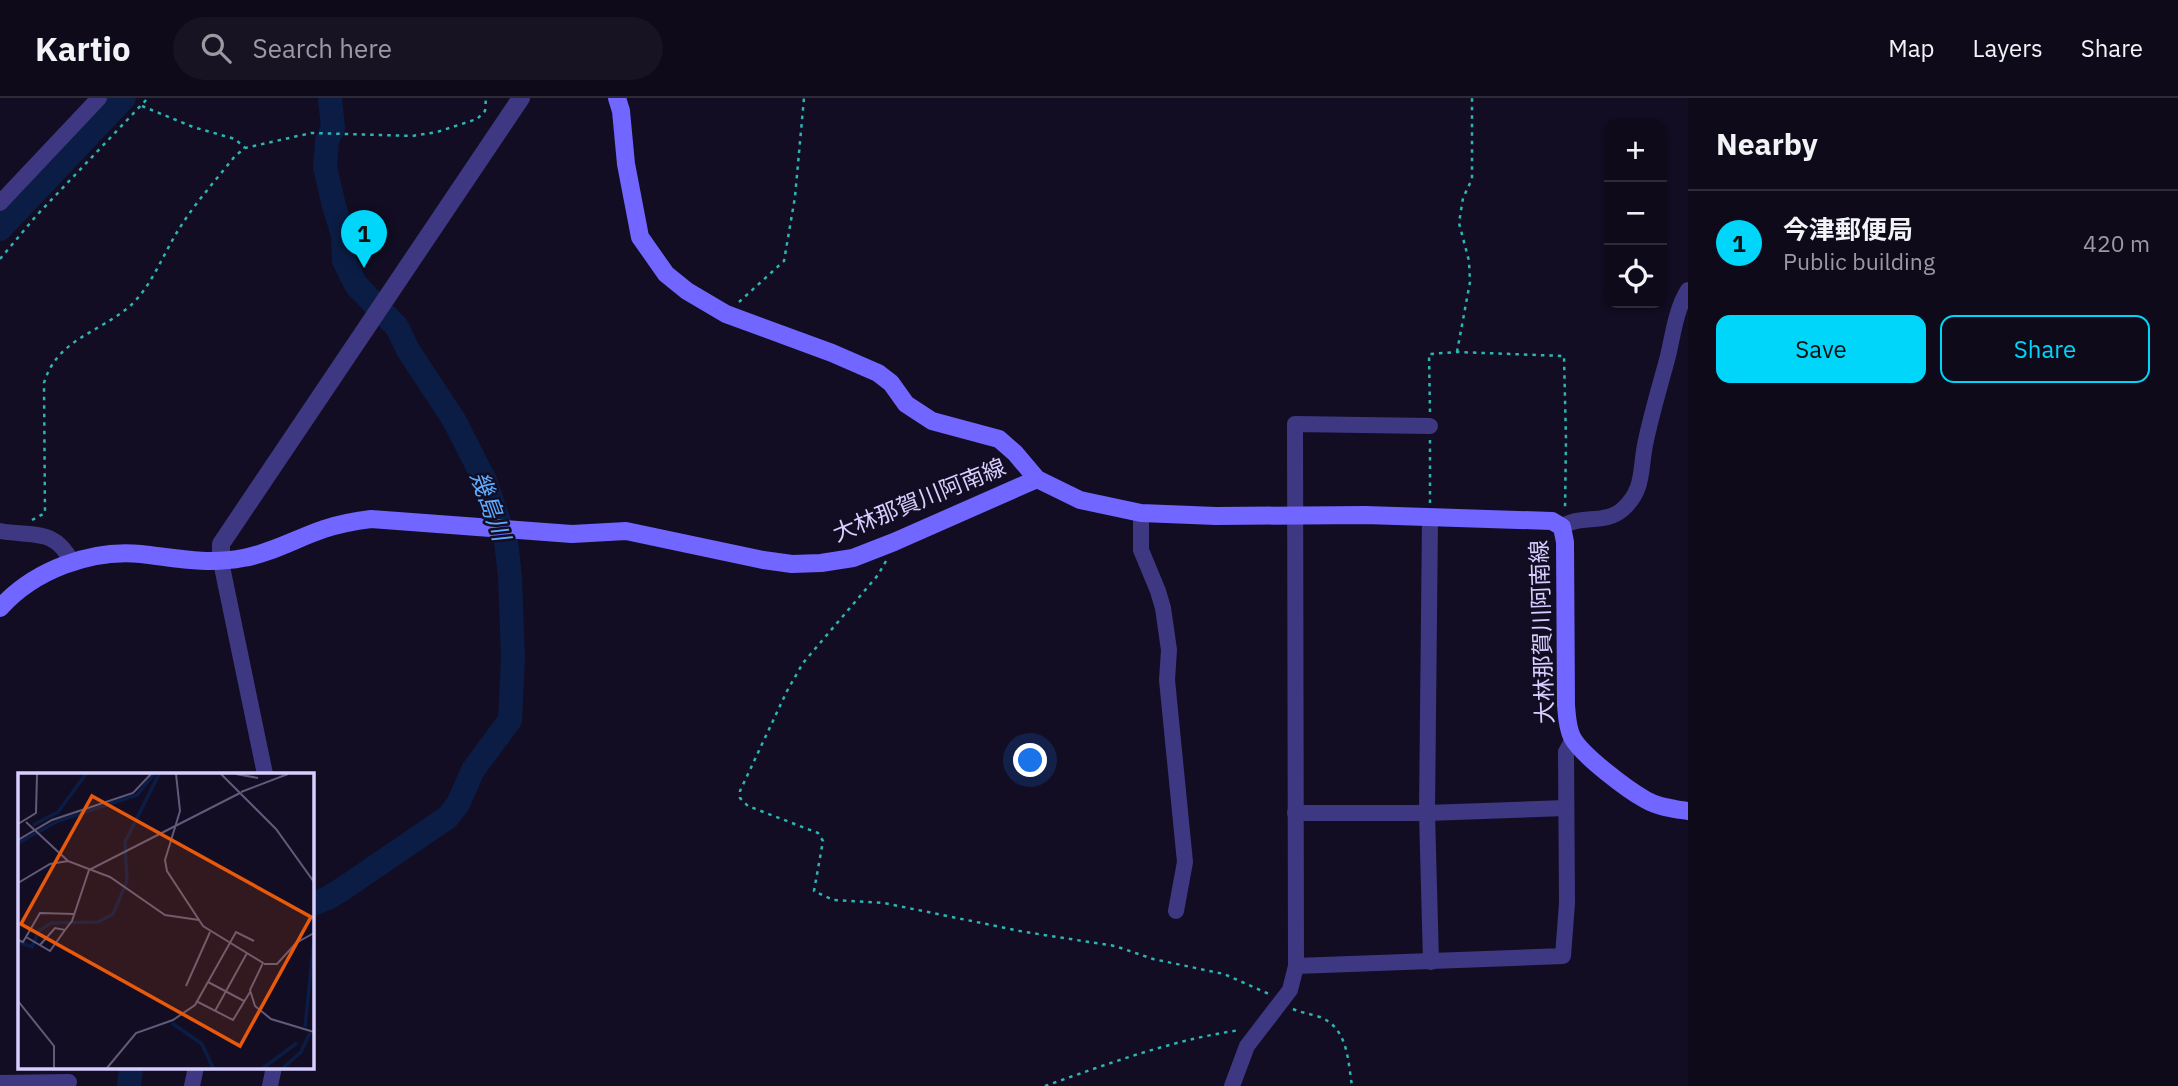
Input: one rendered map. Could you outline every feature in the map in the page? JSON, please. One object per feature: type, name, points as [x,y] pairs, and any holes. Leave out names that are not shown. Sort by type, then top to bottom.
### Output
[{"type":"main road","points":[[617,98],[640,237],[666,274],[687,291],[726,314],[863,366],[891,383],[906,404],[932,421],[999,439],[1037,479]]},
{"type":"main road","name":"大林那賀川阿南線","points":[[0,608],[26,585],[72,562],[110,555],[138,554],[196,562],[221,562],[279,548],[323,529],[371,519],[572,534],[626,531],[763,560],[821,564],[853,558],[894,542],[1037,479],[1080,500],[1141,513],[1552,521],[1565,525],[1566,705],[1567,724],[1573,739],[1596,762],[1648,802],[1688,811]]},
{"type":"street","points":[[0,203],[99,98]]},
{"type":"street","points":[[265,773],[221,562],[221,544],[521,98]]},
{"type":"street","points":[[1565,525],[1602,520],[1622,510],[1640,486],[1645,446],[1678,316],[1688,290]]},
{"type":"street","points":[[1232,1086],[1247,1046],[1290,990],[1296,965],[1295,424],[1430,426]]},
{"type":"street","points":[[1141,513],[1141,550],[1158,591],[1169,650],[1167,680],[1185,862],[1176,911]]},
{"type":"street","points":[[1430,517],[1427,813],[1431,962]]},
{"type":"street","points":[[0,531],[43,535],[59,542],[72,562]]},
{"type":"street","points":[[1296,965],[1563,956],[1567,903],[1566,752],[1573,739]]},
{"type":"street","points":[[1295,813],[1427,813],[1565,808]]},
{"type":"street","points":[[192,1086],[196,1068]]},
{"type":"street","points":[[270,1086],[274,1068]]},
{"type":"street","points":[[0,1083],[69,1078]]},
{"type":"path","points":[[0,259],[36,216],[148,98]]},
{"type":"path","points":[[17,534],[23,524],[45,513],[44,383],[48,369],[65,349],[131,305],[146,287],[180,227],[235,156],[245,148],[311,133],[412,136],[437,132],[477,119],[485,110],[486,98]]},
{"type":"path","points":[[726,314],[784,261],[795,197],[804,98]]},
{"type":"path","points":[[1457,352],[1470,282],[1469,261],[1459,223],[1463,198],[1472,179],[1472,98]]},
{"type":"path","points":[[141,106],[193,127],[235,139],[245,148]]},
{"type":"path","points":[[1430,517],[1429,354],[1457,352],[1564,356],[1565,525]]},
{"type":"path","points":[[894,542],[878,575],[803,663],[740,791],[740,798],[748,806],[818,833],[822,841],[814,891],[833,900],[884,902],[974,922],[1115,946],[1153,959],[1224,974],[1257,987],[1282,1003],[1300,1012],[1321,1017],[1335,1026],[1345,1043],[1352,1086]]},
{"type":"path","points":[[1045,1086],[1135,1054],[1194,1037],[1262,1026]]},
{"type":"waterway","name":"幾島川","points":[[0,229],[124,98]]},
{"type":"waterway","name":"幾島川","points":[[313,904],[344,888],[448,817],[458,804],[473,770],[510,720],[513,658],[506,542],[485,481],[454,420],[408,350],[397,327],[356,285],[344,261],[343,235],[325,167],[327,141],[333,128],[330,98]]},
{"type":"waterway","name":"幾島川","points":[[129,1086],[131,1068]]},
{"type":"place","name":"今津郵便局","points":[[364,268]]}]
